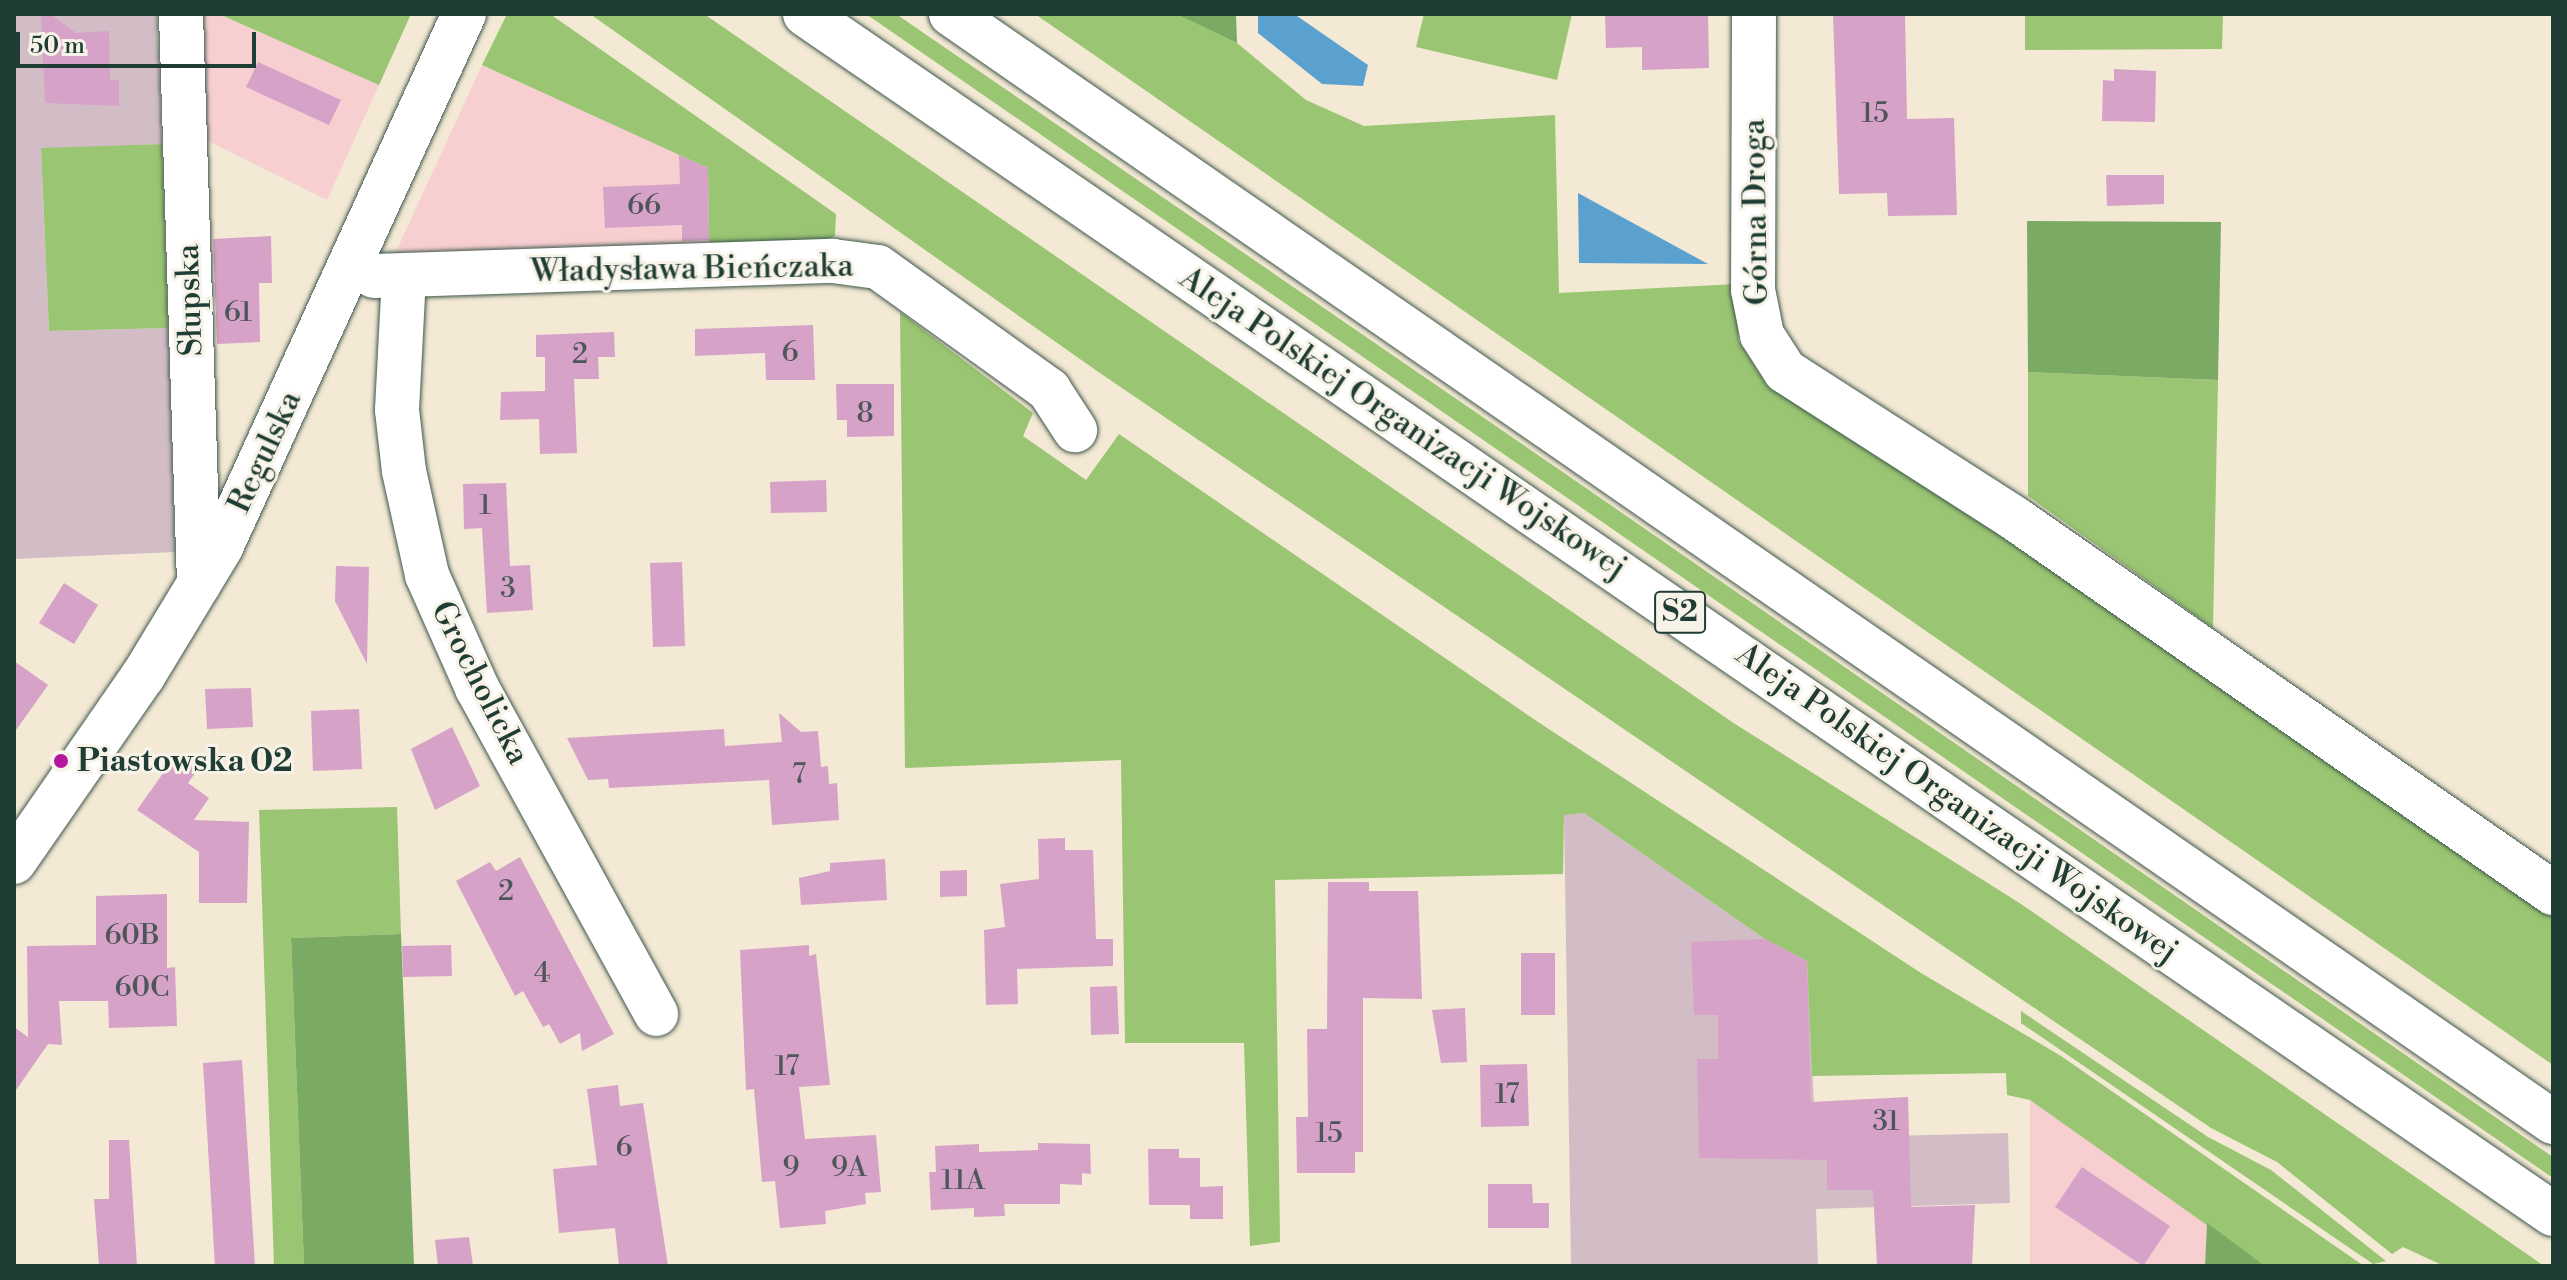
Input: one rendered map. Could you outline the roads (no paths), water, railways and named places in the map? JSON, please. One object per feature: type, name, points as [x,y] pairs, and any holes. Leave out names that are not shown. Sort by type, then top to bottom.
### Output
[{"type":"main road","name":"Słupska","points":[[181,14],[199,586]]},
{"type":"main road","name":"Regulska","points":[[14,862],[199,586],[464,14]]},
{"type":"main road","name":"Aleja Polskiej Organizacji Wojskowej","points":[[805,14],[2553,1214]]},
{"type":"main road","name":"S2","points":[[951,14],[2553,1122]]},
{"type":"main road","name":"Górna Droga","points":[[1754,14],[1753,290],[1762,335],[1785,371],[1803,386],[2014,518],[2553,893]]},
{"type":"main road","name":"Władysława Bieńczaka","points":[[343,277],[833,261],[878,267],[1049,390],[1075,430]]},
{"type":"main road","name":"Grocholicka","points":[[404,276],[397,410],[404,471],[427,575],[445,626],[477,688],[656,1014]]},
{"type":"water","points":[[1258,14],[1294,14],[1368,65],[1363,86],[1322,84],[1258,33]]},
{"type":"water","points":[[1578,193],[1708,264],[1579,263]]},
{"type":"place","name":"Piastowska 02","points":[[61,761]]}]
